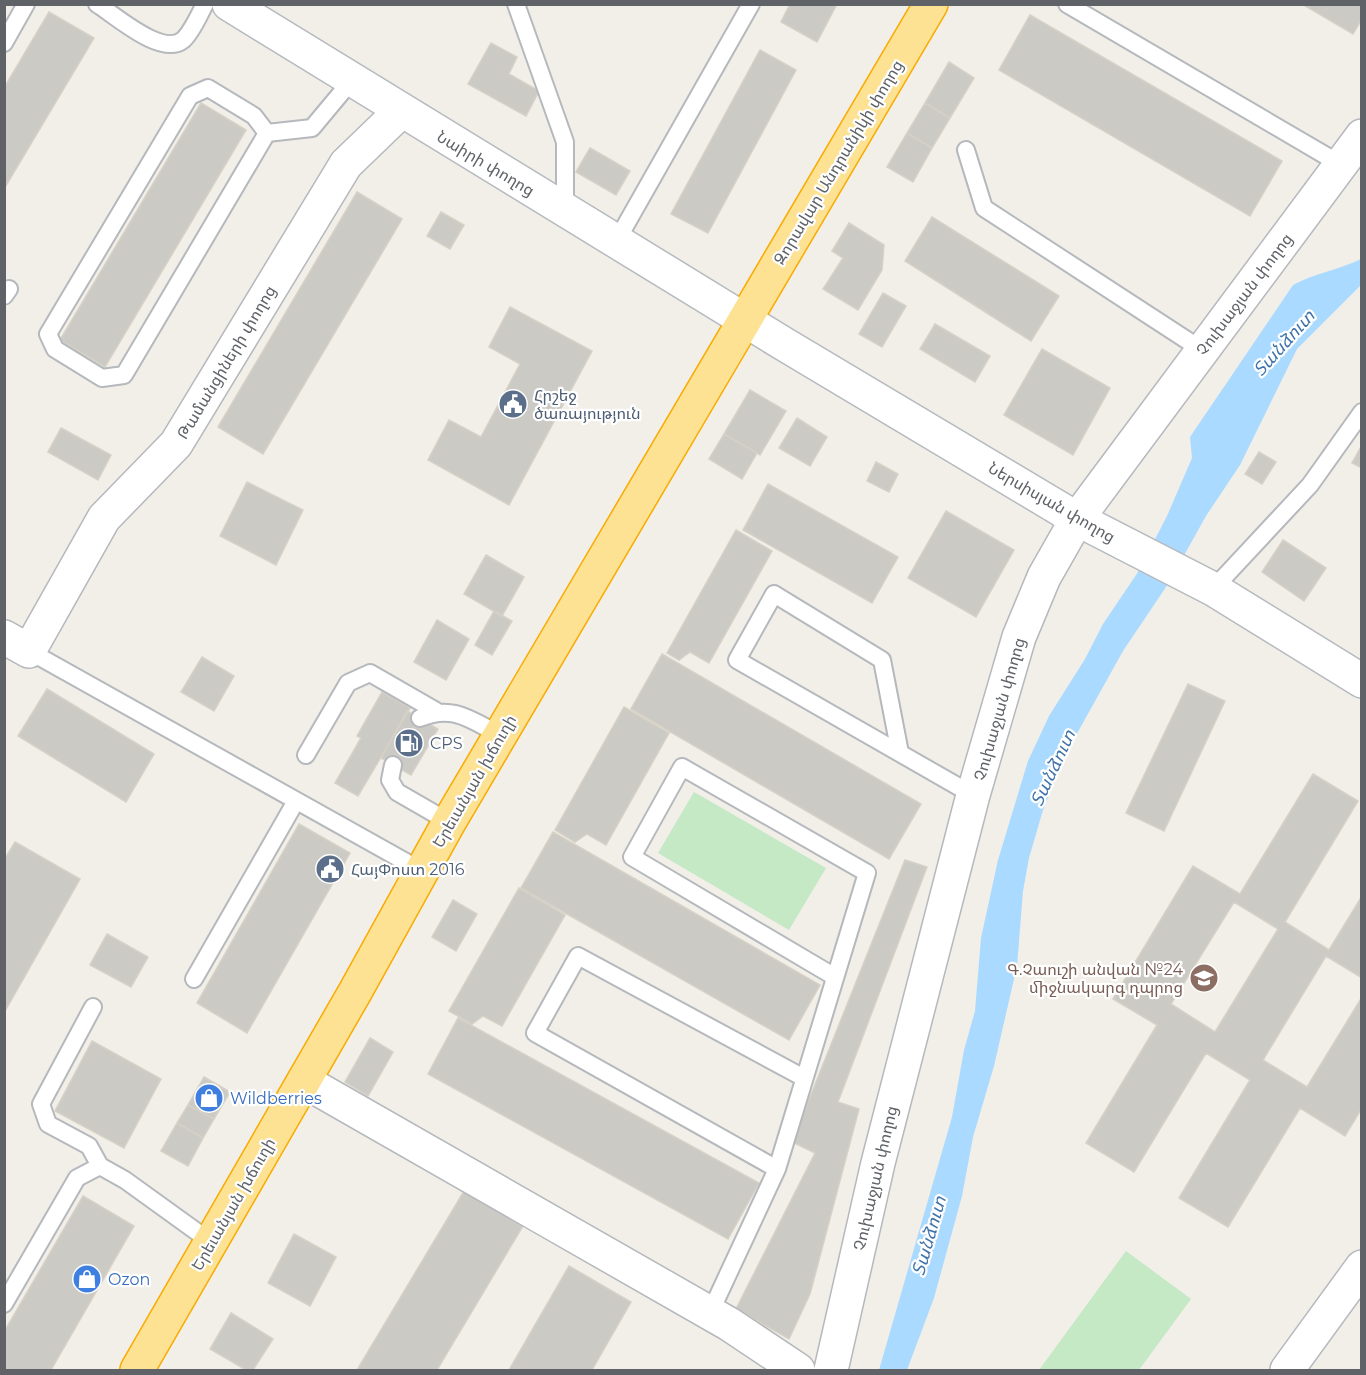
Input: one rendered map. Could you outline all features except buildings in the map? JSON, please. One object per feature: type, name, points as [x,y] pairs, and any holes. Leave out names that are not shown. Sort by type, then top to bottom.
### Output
[{"type":"highway","name":"Զորավար Անդրանիկի փողոց","points":[[744,320],[931,4]]},
{"type":"highway","name":"Երեւանյան խճուղի","points":[[137,1371],[304,1081],[449,822],[744,320]]},
{"type":"street","name":"Նաիրի փողոց","points":[[229,4],[744,320]]},
{"type":"street","name":"Թամանցիների փողոց","points":[[17,644],[104,518],[176,444],[346,164],[401,111]]},
{"type":"street","name":"Չուխաջյան փողոց","points":[[831,1371],[878,1163],[974,795],[1019,637],[1044,577],[1077,519],[1362,136]]},
{"type":"street","name":"Ներսիսյան փողոց","points":[[744,320],[1077,519],[1213,589],[1362,681]]},
{"type":"street","points":[[304,1081],[710,1313],[798,1371]]},
{"type":"street","points":[[1287,1371],[1362,1267]]},
{"type":"lane","points":[[4,43],[26,4]]},
{"type":"lane","points":[[98,4],[153,41],[165,45],[176,44],[184,39],[205,4]]},
{"type":"lane","points":[[516,4],[565,142],[565,211]]},
{"type":"lane","points":[[616,242],[751,4]]},
{"type":"lane","points":[[1067,4],[1340,164]]},
{"type":"lane","points":[[267,133],[312,128],[352,81]]},
{"type":"lane","points":[[208,88],[254,116],[267,133],[124,375],[102,378],[55,349],[48,334],[190,96],[208,88]]},
{"type":"lane","points":[[966,150],[984,207],[1202,350]]},
{"type":"lane","points":[[1213,589],[1310,485],[1362,412]]},
{"type":"lane","points":[[900,753],[882,660],[774,594],[736,660],[974,795]]},
{"type":"lane","points":[[17,644],[422,871]]},
{"type":"lane","points":[[306,755],[348,683],[370,673],[436,711],[460,714],[500,735]]},
{"type":"lane","points":[[420,718],[436,711]]},
{"type":"lane","points":[[393,765],[390,780],[397,792],[449,822]]},
{"type":"lane","points":[[710,1313],[777,1169],[804,1078],[836,977],[867,873],[682,767],[632,857],[836,977]]},
{"type":"lane","points":[[194,979],[296,801]]},
{"type":"lane","points":[[777,1169],[535,1033],[578,956],[804,1078]]},
{"type":"lane","points":[[93,1007],[41,1104],[48,1124],[89,1146],[100,1166],[125,1180],[211,1242]]},
{"type":"lane","points":[[4,1304],[77,1178],[100,1166]]},
{"type":"green space","points":[[694,792],[826,868],[789,930],[658,853]]},
{"type":"green space","points":[[1126,1251],[1191,1299],[1139,1370],[1039,1370]]},
{"type":"water","name":"Տանձուտ","points":[[1361,259],[1361,285],[1297,349],[1240,465],[1206,516],[1168,584],[1123,651],[1065,755],[1043,810],[1029,858],[1023,891],[1017,966],[994,1066],[973,1137],[962,1196],[934,1298],[907,1370],[879,1370],[952,1117],[964,1050],[975,1011],[981,938],[998,860],[1028,761],[1049,716],[1085,659],[1103,624],[1138,572],[1167,516],[1192,458],[1190,437],[1293,285]]},
{"type":"place","name":"Հրշեջ ծառայություն","points":[[513,404]]},
{"type":"place","name":"CPS","points":[[409,743]]},
{"type":"place","name":"ՀայՓոստ 2016","points":[[330,869]]},
{"type":"place","name":"Գ.Չաուշի անվան №24 միջնակարգ դպրոց","points":[[1204,978]]},
{"type":"place","name":"Wildberries","points":[[209,1098]]},
{"type":"place","name":"Ozon","points":[[87,1279]]}]
